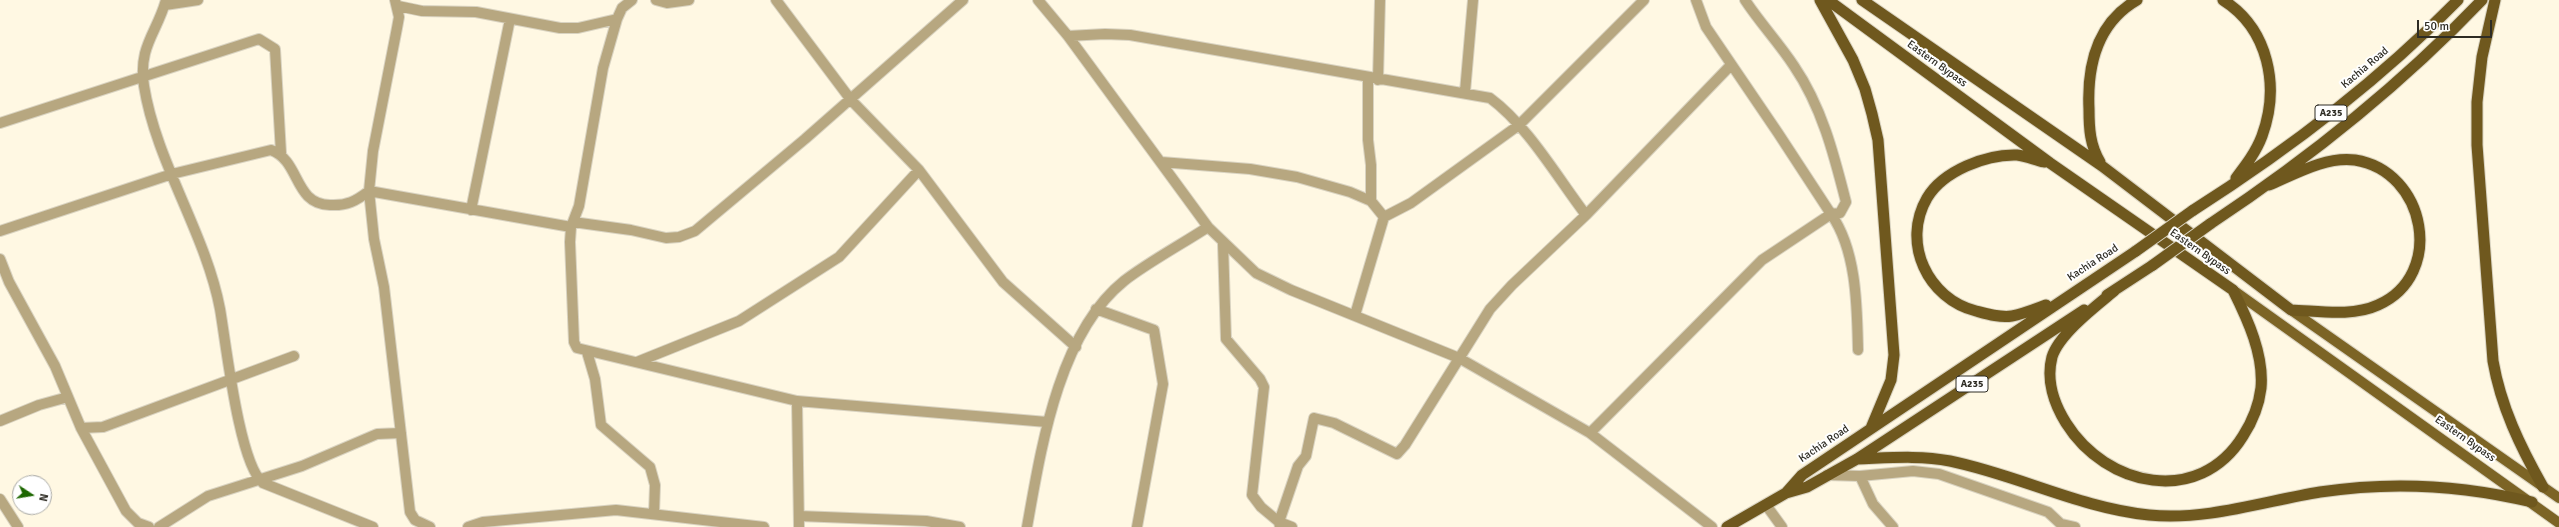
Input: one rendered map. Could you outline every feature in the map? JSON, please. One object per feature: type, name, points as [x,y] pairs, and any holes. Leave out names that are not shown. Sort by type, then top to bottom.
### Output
[{"type":"highway","points":[[1820,0],[1840,35],[1865,89],[1878,140],[1894,355],[1891,380],[1871,428]]},
{"type":"highway","name":"Eastern Bypass","points":[[1828,0],[2050,163],[2233,290]]},
{"type":"highway","name":"Eastern Bypass","points":[[1862,0],[2102,166],[2291,310]]},
{"type":"highway","points":[[2102,166],[2092,149],[2089,132],[2088,91],[2091,66],[2097,44],[2110,23],[2123,8],[2137,0]]},
{"type":"highway","points":[[2223,0],[2247,20],[2259,37],[2267,56],[2270,76],[2267,116],[2262,136],[2253,155],[2231,186]]},
{"type":"highway","name":"Kachia Road","points":[[1727,527],[1786,493],[1802,475],[2136,250],[2192,210],[2231,186],[2363,88],[2426,33],[2458,0]]},
{"type":"highway","name":"A235","points":[[1786,493],[1806,486],[1857,459],[2114,291],[2269,185],[2401,78],[2482,0]]},
{"type":"highway","points":[[2496,0],[2482,58],[2477,102],[2477,145],[2493,361],[2498,390],[2506,414],[2543,487]]},
{"type":"highway","points":[[2050,163],[2018,155],[1996,157],[1976,162],[1957,172],[1939,185],[1927,198],[1919,219],[1916,243],[1922,264],[1932,283],[1947,298],[1963,308],[1989,315],[2011,316],[2057,302]]},
{"type":"highway","points":[[2269,185],[2316,165],[2336,160],[2354,160],[2370,164],[2385,171],[2397,181],[2416,210],[2421,230],[2419,252],[2405,284],[2384,302],[2365,310],[2349,312],[2291,310]]},
{"type":"highway","points":[[2114,291],[2063,338],[2052,356],[2050,374],[2053,394],[2058,410],[2084,448],[2102,461],[2123,473],[2143,480],[2165,482],[2187,478],[2223,461],[2242,438],[2258,406],[2261,388],[2260,365],[2248,321],[2233,290]]},
{"type":"highway","points":[[1857,459],[1907,457],[1950,461],[2076,501],[2150,515],[2194,515],[2322,492],[2393,486],[2486,491],[2532,502]]},
{"type":"main road","name":"Eastern Bypass","points":[[2233,290],[2532,502],[2559,523]]},
{"type":"main road","name":"Eastern Bypass","points":[[2291,310],[2559,498]]},
{"type":"street","points":[[198,0],[166,2],[146,47],[144,86],[155,130],[214,285],[237,413],[253,472],[257,479],[262,483],[373,527]]},
{"type":"street","points":[[632,0],[622,8],[603,68],[579,206],[572,225],[570,242],[574,342],[577,348],[587,352],[636,362],[797,401],[1047,422]]},
{"type":"street","points":[[656,0],[667,3],[689,0]]},
{"type":"street","points":[[776,0],[851,100],[919,170],[1003,282],[1076,346]]},
{"type":"street","points":[[0,123],[144,75],[259,39],[275,49],[281,153],[308,198],[316,203],[343,205],[354,202],[369,191],[471,210],[572,225],[631,230],[666,238],[679,237],[695,231],[851,100],[963,0]]},
{"type":"street","points":[[1038,0],[1068,36],[1208,227],[1223,244],[1256,273],[1291,290],[1355,314],[1459,358],[1590,433],[1712,527]]},
{"type":"street","points":[[1371,201],[1371,165],[1368,140],[1380,0]]},
{"type":"street","points":[[1465,92],[1472,0]]},
{"type":"street","points":[[1355,314],[1384,217],[1411,203],[1519,125],[1644,0]]},
{"type":"street","points":[[1696,0],[1706,27],[1730,66],[1778,133],[1840,228],[1849,256],[1857,316],[1858,350]]},
{"type":"street","points":[[1590,433],[1762,260],[1831,214],[1840,213],[1846,202],[1818,109],[1794,66],[1761,26],[1745,0]]},
{"type":"street","points":[[430,527],[415,520],[410,512],[384,287],[374,239],[369,191],[373,152],[398,28],[397,3],[422,11],[476,12],[510,19],[572,28],[617,20]]},
{"type":"street","points":[[471,210],[510,19]]},
{"type":"street","points":[[1068,36],[1104,34],[1130,35],[1373,79],[1465,92],[1490,98],[1506,110],[1519,125],[1586,215]]},
{"type":"street","points":[[1280,525],[1298,466],[1306,456],[1314,418],[1334,423],[1397,454],[1405,445],[1490,309],[1512,285],[1586,215],[1730,66]]},
{"type":"street","points":[[0,232],[172,174],[262,151],[271,150],[281,153]]},
{"type":"street","points":[[1161,162],[1250,169],[1297,177],[1350,192],[1371,201],[1384,217]]},
{"type":"street","points":[[636,362],[739,321],[839,257],[919,170]]},
{"type":"street","points":[[1027,527],[1047,422],[1076,346],[1096,309],[1124,281],[1208,227]]},
{"type":"street","points":[[1223,244],[1226,339],[1260,379],[1264,388],[1252,495],[1261,507],[1280,525],[1292,527]]},
{"type":"street","points":[[0,259],[9,282],[55,366],[81,428],[126,511],[138,523],[149,527]]},
{"type":"street","points":[[1096,309],[1154,330],[1159,350],[1163,384],[1137,527]]},
{"type":"street","points":[[587,352],[595,379],[601,425],[650,467],[653,473],[655,485],[654,514]]},
{"type":"street","points":[[81,428],[103,427],[231,378],[294,356]]},
{"type":"street","points":[[0,421],[38,405],[68,397]]},
{"type":"street","points":[[797,401],[799,527]]},
{"type":"street","points":[[159,527],[208,496],[257,479],[302,466],[377,434],[401,433]]},
{"type":"street","points":[[1827,475],[1860,476],[1913,471],[1939,474],[2048,512],[2063,525],[2074,527]]},
{"type":"street","points":[[1860,476],[1873,504],[1893,527]]},
{"type":"street","points":[[0,499],[18,527]]},
{"type":"street","points":[[1766,505],[1782,527]]},
{"type":"street","points":[[468,527],[484,522],[583,511],[616,510],[764,527]]},
{"type":"street","points":[[799,516],[926,521],[960,527]]}]
